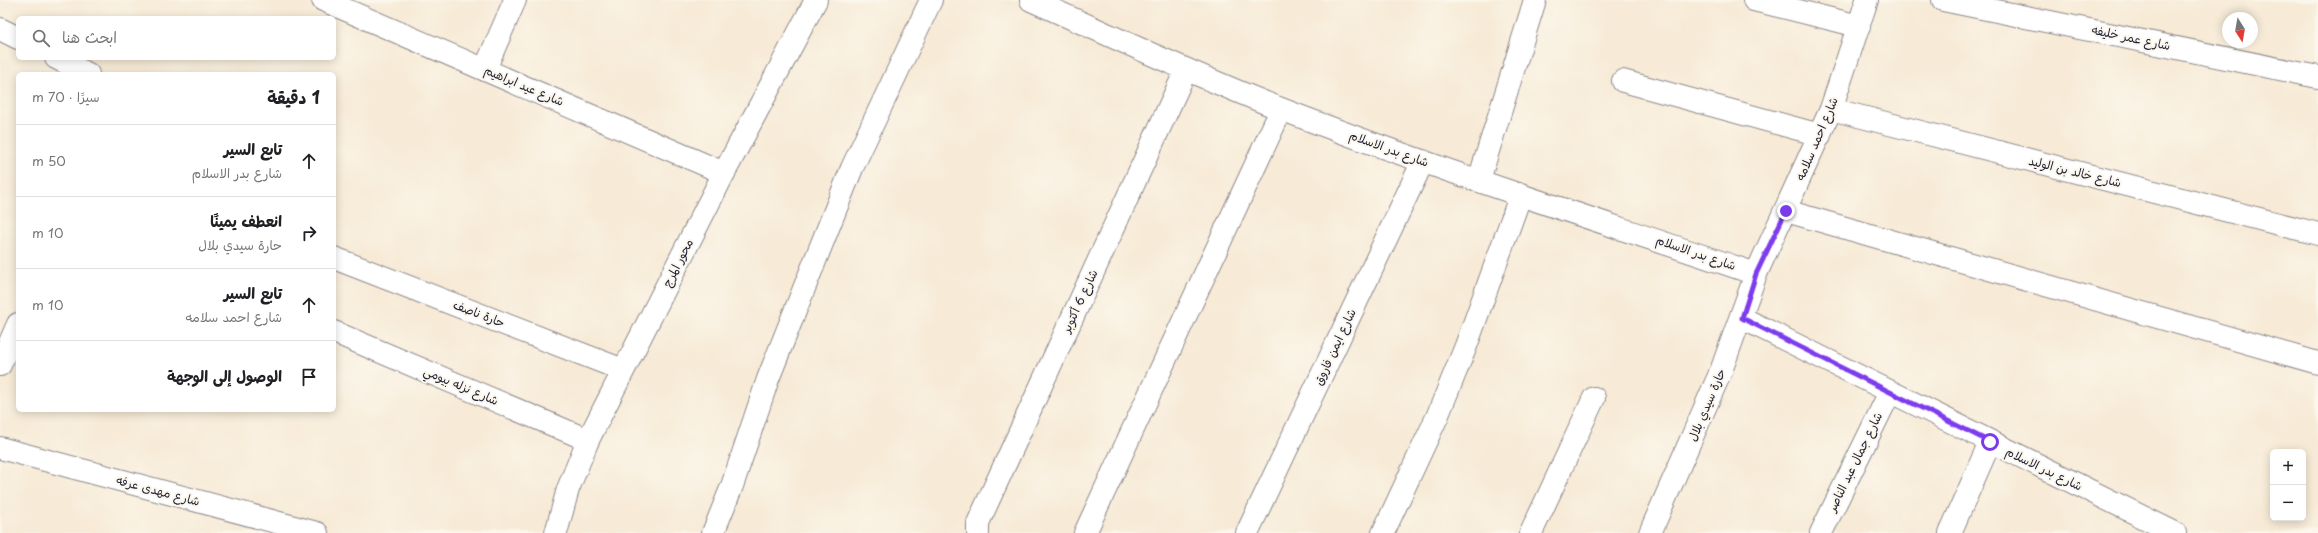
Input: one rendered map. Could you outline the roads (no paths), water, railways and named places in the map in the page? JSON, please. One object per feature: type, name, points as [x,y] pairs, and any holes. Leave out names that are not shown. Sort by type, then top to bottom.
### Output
[{"type":"street","name":"شارع عيد ابراهيم","points":[[323,0],[361,8],[485,69],[724,173]]},
{"type":"street","points":[[485,69],[515,0]]},
{"type":"street","name":"محور المرج","points":[[556,533],[568,489],[588,440],[724,173],[816,0]]},
{"type":"street","points":[[713,533],[732,486],[768,379],[852,168],[931,0]]},
{"type":"street","name":"شارع بدر الاسلام","points":[[1031,0],[1186,70],[1281,110],[1423,161],[1756,274]]},
{"type":"street","points":[[1479,180],[1535,0]]},
{"type":"street","points":[[1754,0],[1859,26]]},
{"type":"street","name":"شارع احمد سلامه","points":[[1756,274],[1832,109],[1867,0]]},
{"type":"street","name":"شارع عمر خليفه","points":[[1943,0],[2318,77]]},
{"type":"street","points":[[0,29],[16,37]]},
{"type":"street","points":[[60,60],[84,72]]},
{"type":"street","name":"شارع 6 أكتوبر","points":[[978,533],[978,523],[1186,70]]},
{"type":"street","points":[[1622,81],[1820,136]]},
{"type":"street","name":"شارع خالد بن الوليد","points":[[1832,109],[2318,234]]},
{"type":"street","points":[[1085,533],[1281,110]]},
{"type":"street","name":"شارع ايمن فاروق","points":[[1247,533],[1423,161]]},
{"type":"street","points":[[1382,533],[1437,417],[1466,346],[1521,194]]},
{"type":"street","points":[[1786,211],[2318,363]]},
{"type":"street","name":"حارة ناصف","points":[[336,259],[624,370]]},
{"type":"street","name":"حارة سيدي بلال","points":[[1650,533],[1699,425],[1742,318],[1756,274]]},
{"type":"street","name":"شارع بدر الاسلام","points":[[1742,318],[2175,533]]},
{"type":"street","points":[[0,365],[16,329]]},
{"type":"street","name":"شارع نزله بيومي","points":[[336,333],[588,440]]},
{"type":"street","name":"شارع جمال عبد الناصر","points":[[1821,533],[1890,392]]},
{"type":"street","points":[[1531,533],[1594,398]]},
{"type":"street","points":[[1950,533],[1990,442]]},
{"type":"street","name":"شارع مهدى عرفه","points":[[0,448],[317,533]]}]
